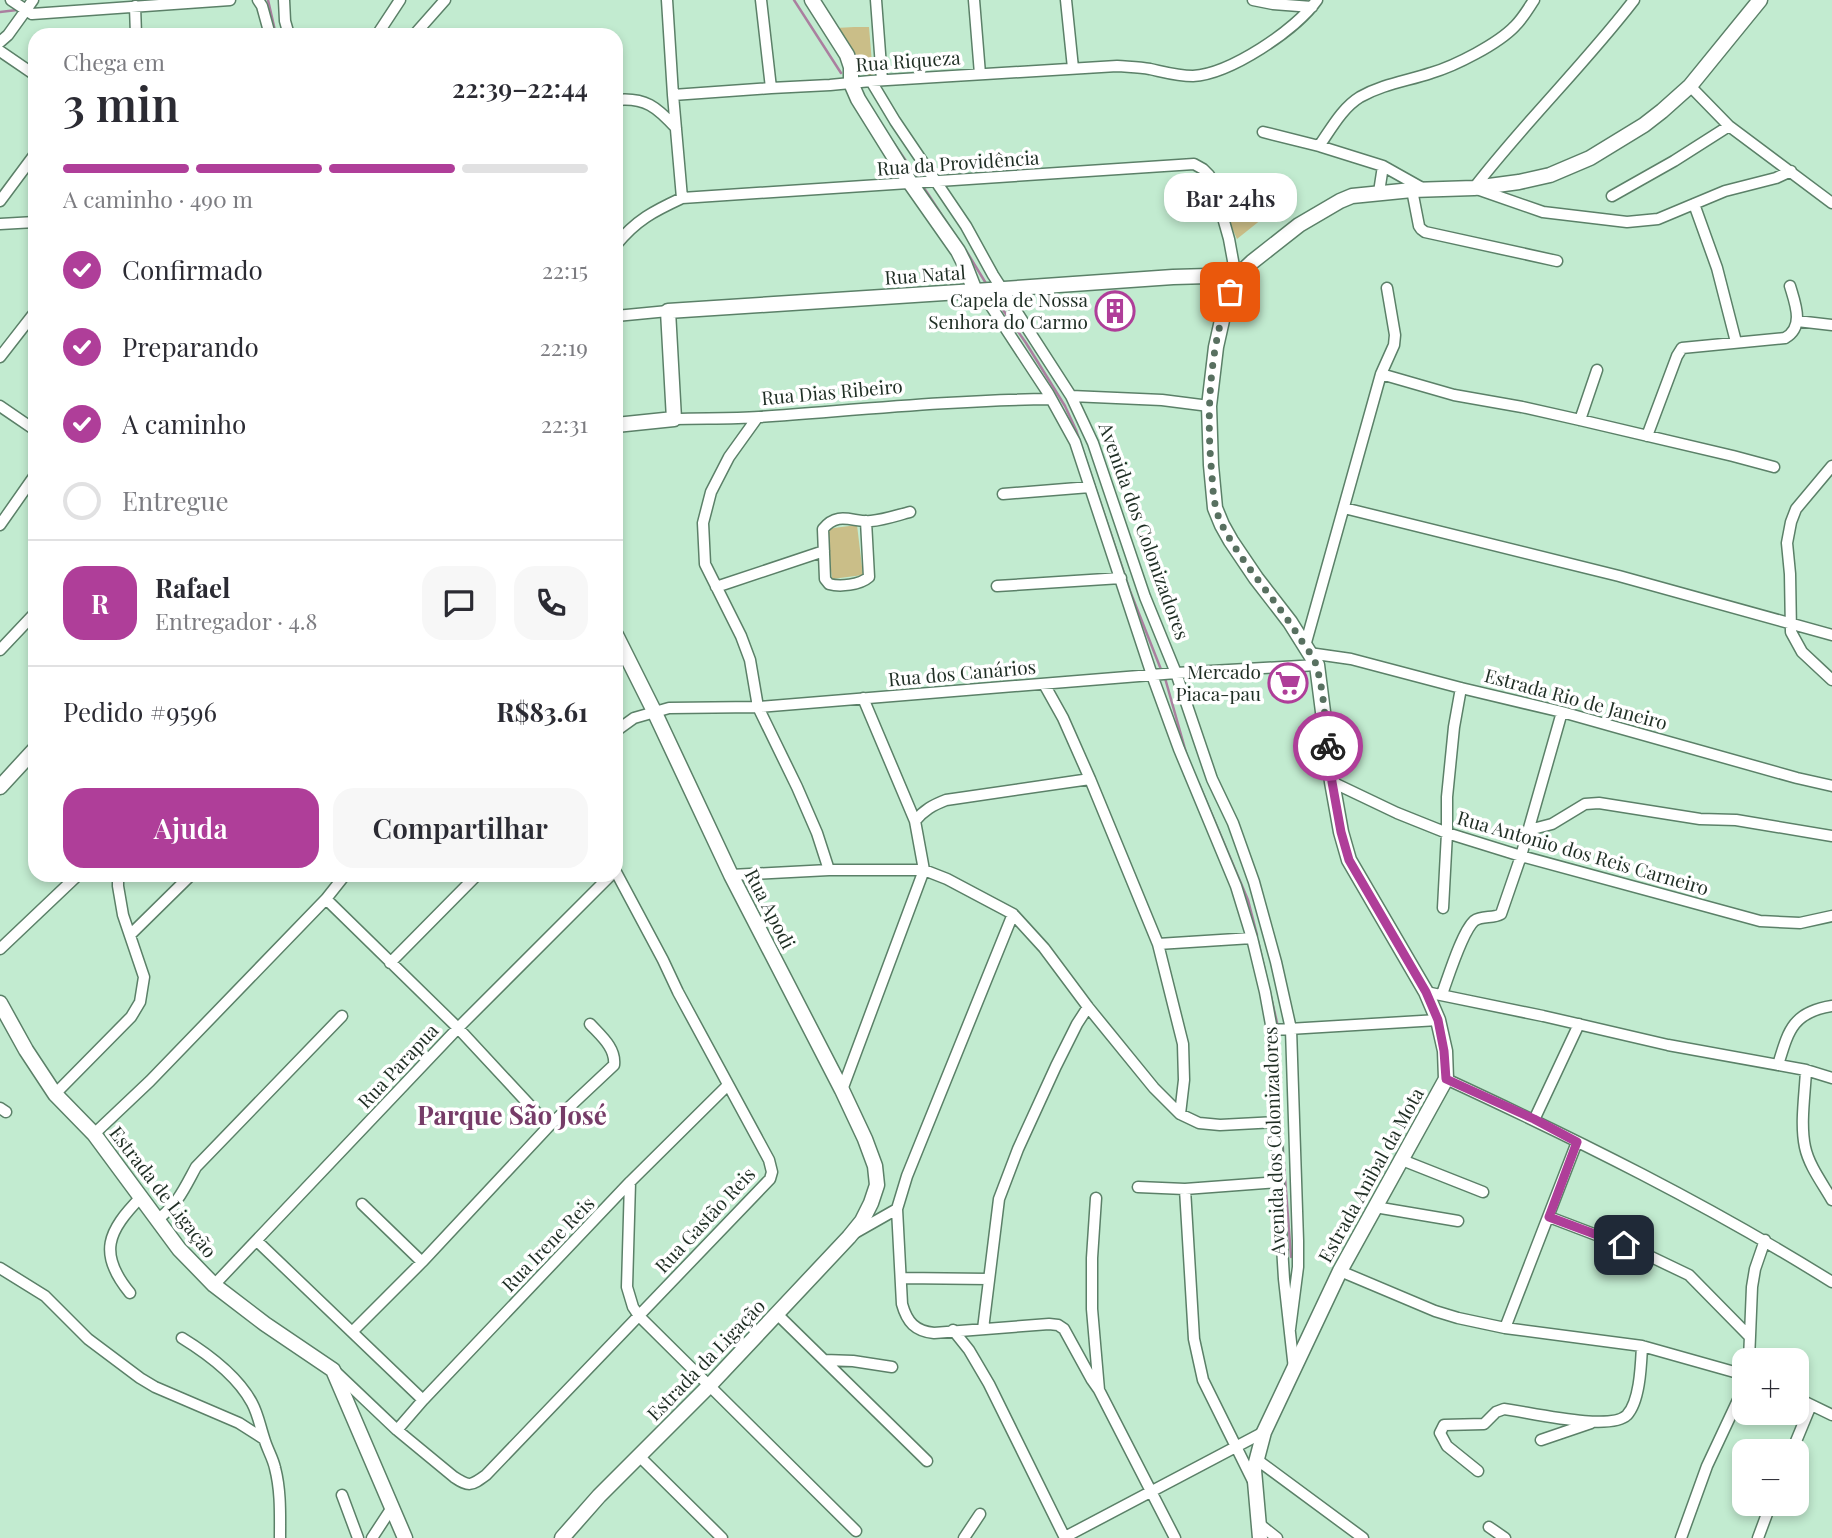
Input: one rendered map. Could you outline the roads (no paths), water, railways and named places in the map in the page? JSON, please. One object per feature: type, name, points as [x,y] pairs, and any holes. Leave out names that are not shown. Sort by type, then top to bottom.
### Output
[{"type":"street","points":[[0,42],[8,35],[25,5],[32,14],[230,0]]},
{"type":"street","points":[[258,0],[268,28]]},
{"type":"street","points":[[284,0],[287,28]]},
{"type":"street","points":[[382,28],[400,0]]},
{"type":"street","points":[[420,28],[445,0]]},
{"type":"street","points":[[667,0],[682,198]]},
{"type":"street","points":[[761,0],[771,88]]},
{"type":"street","name":"Avenida dos Colonizadores","points":[[812,0],[847,55],[851,67],[851,83],[858,99],[964,262],[1071,396],[1093,443],[1145,597],[1213,779],[1233,823],[1254,882],[1276,962],[1286,1142],[1298,1254],[1290,1329]]},
{"type":"street","points":[[876,0],[877,80]]},
{"type":"street","points":[[974,0],[980,74]]},
{"type":"street","points":[[1066,0],[1073,68]]},
{"type":"street","points":[[1253,0],[1273,4],[1315,4]]},
{"type":"street","points":[[1319,146],[1346,109],[1359,98],[1385,85],[1431,74],[1458,63],[1504,36],[1521,20],[1534,0]]},
{"type":"street","points":[[1634,0],[1474,188],[1543,212],[1626,222],[1658,219],[1725,191],[1776,178],[1791,171]]},
{"type":"street","name":"Estrada Anibal da Mota","points":[[1259,1531],[1256,1459],[1264,1432],[1340,1271],[1446,1079],[1438,1020],[1426,992],[1349,860],[1341,832],[1310,654],[1290,622],[1256,578],[1222,525],[1215,508],[1209,406],[1224,307],[1236,277],[1299,225],[1340,201],[1379,192],[1474,188],[1538,179],[1590,158],[1644,125],[1690,86],[1760,0]]},
{"type":"street","name":"Rua Riqueza","points":[[673,95],[1117,66],[1145,68],[1179,76],[1196,76],[1233,64],[1262,47],[1296,23],[1315,4]]},
{"type":"street","points":[[135,6],[136,28]]},
{"type":"street","points":[[0,51],[28,70]]},
{"type":"street","points":[[23,66],[28,66]]},
{"type":"street","name":"Avenida dos Colonizadores","points":[[877,80],[895,121],[933,182],[966,226],[988,290],[1075,442],[1179,749],[1236,886],[1265,992],[1281,1029],[1275,1122],[1286,1142],[1278,1182],[1284,1279],[1294,1368]]},
{"type":"street","points":[[1690,86],[1729,126],[1832,203]]},
{"type":"street","points":[[623,100],[640,100],[662,113],[676,128]]},
{"type":"street","points":[[1612,196],[1729,126]]},
{"type":"street","points":[[1263,132],[1383,166],[1418,190],[1419,226],[1425,232],[1556,261]]},
{"type":"street","points":[[0,201],[28,163]]},
{"type":"street","name":"Rua da Providência","points":[[623,237],[651,212],[682,198],[1194,164],[1209,175],[1214,186],[1229,239],[1236,277]]},
{"type":"street","points":[[1379,192],[1383,166]]},
{"type":"street","points":[[1694,204],[1723,287],[1736,342]]},
{"type":"street","points":[[0,225],[28,223]]},
{"type":"street","name":"Rua Natal","points":[[623,315],[1173,276],[1236,277]]},
{"type":"street","points":[[1647,436],[1682,348],[1790,336],[1797,321],[1797,308],[1790,286]]},
{"type":"street","points":[[1310,654],[1344,508],[1381,374],[1394,345],[1395,335],[1387,288]]},
{"type":"street","points":[[667,311],[674,419]]},
{"type":"street","points":[[0,357],[28,321]]},
{"type":"street","points":[[1797,321],[1832,326]]},
{"type":"street","points":[[1580,420],[1597,370]]},
{"type":"street","points":[[1381,374],[1454,395],[1580,420],[1774,467]]},
{"type":"street","points":[[1071,396],[1162,400],[1209,406]]},
{"type":"street","name":"Rua Dias Ribeiro","points":[[623,424],[674,419],[757,418],[983,400],[1051,399]]},
{"type":"street","points":[[0,406],[28,425]]},
{"type":"street","points":[[757,418],[729,457],[711,492],[703,523],[703,552],[705,564],[737,626],[750,660],[758,707],[797,787],[817,833],[829,870]]},
{"type":"street","points":[[1832,466],[1796,509],[1787,543],[1791,632],[1802,652],[1832,680]]},
{"type":"street","points":[[0,526],[28,485]]},
{"type":"street","points":[[1003,494],[1090,487]]},
{"type":"street","points":[[1344,508],[1619,576],[1832,635]]},
{"type":"street","points":[[866,521],[869,577],[864,581],[837,586],[829,584],[825,579],[823,529],[827,524],[846,518],[866,521],[871,522],[910,512]]},
{"type":"street","points":[[716,587],[824,551]]},
{"type":"street","points":[[996,586],[1121,578]]},
{"type":"street","points":[[0,650],[28,620]]},
{"type":"street","name":"Rua Apodi","points":[[623,649],[730,875],[865,1139],[875,1166],[877,1185],[871,1203]]},
{"type":"street","name":"Rua dos Canários","points":[[623,726],[635,718],[669,708],[758,707],[1044,684],[1174,673],[1310,654]]},
{"type":"street","name":"Estrada Rio de Janeiro","points":[[1310,654],[1351,659],[1562,712],[1832,786]]},
{"type":"street","points":[[1044,684],[1063,718],[1090,779],[1158,944],[1183,1044],[1181,1114]]},
{"type":"street","points":[[1443,908],[1450,769],[1461,688]]},
{"type":"street","points":[[842,1090],[924,870],[915,821],[863,698]]},
{"type":"street","points":[[1442,995],[1459,948],[1472,923],[1501,914],[1529,830],[1562,712]]},
{"type":"street","points":[[0,788],[28,758]]},
{"type":"street","points":[[915,821],[933,805],[946,800],[1090,779]]},
{"type":"street","name":"Rua Antonio dos Reis Carneiro","points":[[1332,782],[1447,833],[1521,856],[1760,920],[1800,923],[1832,916]]},
{"type":"street","points":[[1529,830],[1552,824],[1585,804],[1599,803],[1700,819],[1736,820],[1832,836]]},
{"type":"street","points":[[730,875],[829,870],[924,870],[980,895],[1013,914],[1044,948],[1154,1088],[1181,1114],[1199,1123],[1220,1125],[1275,1122]]},
{"type":"street","points":[[0,949],[71,882]]},
{"type":"street","points":[[55,1094],[131,1017],[140,1002],[145,977],[123,915],[118,882]]},
{"type":"street","points":[[130,935],[184,882]]},
{"type":"street","points":[[94,1134],[150,1081],[339,882]]},
{"type":"street","points":[[390,963],[470,882]]},
{"type":"street","name":"Rua Parapua","points":[[214,1285],[458,1028],[604,882]]},
{"type":"street","name":"Rua Gastão Reis","points":[[486,1475],[770,1179],[772,1172],[769,1160],[621,882]]},
{"type":"street","points":[[326,899],[458,1028],[550,1126]]},
{"type":"street","points":[[1013,914],[907,1176],[897,1209],[902,1304],[911,1324],[922,1332],[1049,1324],[1064,1329],[1099,1390],[1175,1538]]},
{"type":"street","points":[[1158,944],[1252,938]]},
{"type":"street","points":[[1426,992],[1668,1045],[1806,1070],[1832,1078]]},
{"type":"street","name":"Estrada de Ligação","points":[[0,1003],[55,1094],[94,1134],[179,1249],[214,1285],[333,1370],[397,1430],[463,1483],[469,1485],[486,1475]]},
{"type":"street","points":[[1778,1065],[1791,1027],[1812,1011],[1832,1006]]},
{"type":"street","points":[[984,1329],[999,1199],[1018,1149],[1056,1066],[1088,1007]]},
{"type":"street","points":[[157,1220],[170,1210],[196,1167],[342,1016]]},
{"type":"street","points":[[1281,1029],[1438,1020]]},
{"type":"street","points":[[352,1332],[550,1126],[614,1065],[615,1058],[611,1049],[590,1024]]},
{"type":"street","points":[[1534,1119],[1579,1024]]},
{"type":"street","points":[[1806,1070],[1803,1135],[1805,1147],[1832,1200]]},
{"type":"street","points":[[1446,1079],[1534,1119],[1658,1182],[1765,1240],[1832,1282]]},
{"type":"street","name":"Rua Irene Reis","points":[[397,1430],[630,1182],[728,1085]]},
{"type":"street","points":[[1505,1328],[1577,1142]]},
{"type":"street","points":[[1402,1160],[1483,1192]]},
{"type":"street","points":[[630,1182],[627,1287],[632,1307],[856,1531]]},
{"type":"street","points":[[1138,1187],[1185,1189],[1278,1182]]},
{"type":"street","points":[[1185,1189],[1194,1339],[1198,1363],[1203,1380],[1255,1484]]},
{"type":"street","points":[[130,1293],[115,1270],[111,1259],[110,1240],[124,1214],[141,1197]]},
{"type":"street","points":[[1096,1198],[1092,1310],[1099,1390]]},
{"type":"street","points":[[362,1203],[422,1262]]},
{"type":"street","name":"Estrada da Ligação","points":[[562,1538],[599,1496],[709,1386],[849,1237],[862,1221],[871,1203]]},
{"type":"street","points":[[1375,1207],[1458,1221]]},
{"type":"street","points":[[849,1237],[897,1209]]},
{"type":"street","points":[[1549,1217],[1641,1252],[1689,1275],[1749,1336]]},
{"type":"street","points":[[1749,1348],[1752,1287],[1765,1240]]},
{"type":"street","points":[[257,1241],[423,1400]]},
{"type":"street","points":[[0,1268],[45,1296],[89,1339],[139,1378],[239,1423],[264,1439]]},
{"type":"street","points":[[1340,1271],[1435,1311],[1482,1324],[1642,1346],[1732,1371]]},
{"type":"street","points":[[901,1278],[989,1279]]},
{"type":"street","points":[[777,1314],[926,1461]]},
{"type":"street","points":[[953,1330],[969,1350],[989,1384],[1065,1537],[1264,1432]]},
{"type":"street","points":[[182,1338],[218,1363],[245,1392],[258,1416],[276,1469],[280,1507],[279,1538]]},
{"type":"street","points":[[1478,1471],[1447,1446],[1440,1433],[1449,1425],[1484,1424],[1496,1412],[1504,1409],[1594,1423],[1620,1420],[1634,1404],[1642,1346]]},
{"type":"street","points":[[824,1360],[892,1367]]},
{"type":"street","points":[[333,1370],[405,1538]]},
{"type":"street","points":[[1798,1439],[1811,1405],[1832,1415]]},
{"type":"street","points":[[1681,1538],[1707,1466],[1732,1413]]},
{"type":"street","points":[[1541,1440],[1594,1423]]},
{"type":"street","points":[[639,1456],[722,1538]]},
{"type":"street","points":[[1256,1459],[1363,1538]]},
{"type":"street","points":[[342,1495],[358,1538]]},
{"type":"street","points":[[372,1538],[391,1509]]},
{"type":"street","points":[[964,1538],[980,1514]]},
{"type":"street","points":[[1758,1538],[1767,1516]]},
{"type":"street","points":[[1489,1527],[1505,1538]]},
{"type":"street","points":[[1259,1531],[1276,1538]]},
{"type":"waterway","points":[[268,0],[274,28]]},
{"type":"waterway","points":[[794,0],[841,73]]},
{"type":"waterway","points":[[0,12],[17,10]]},
{"type":"waterway","points":[[893,142],[919,180]]},
{"type":"waterway","points":[[922,185],[955,235]]},
{"type":"waterway","points":[[965,249],[987,285]]},
{"type":"waterway","points":[[992,294],[1065,406],[1076,430],[1130,591],[1162,672]]},
{"type":"waterway","points":[[1165,678],[1187,756]]},
{"type":"waterway","points":[[1199,784],[1248,900],[1257,935]]},
{"type":"waterway","points":[[1258,941],[1278,1027]]},
{"type":"waterway","points":[[1278,1034],[1291,1257]]},
{"type":"place","name":"Bar 24hs","points":[[1230,292]]},
{"type":"place","name":"Capela de Nossa Senhora do Carmo","points":[[1115,311]]},
{"type":"place","name":"Mercado Piaca-pau","points":[[1288,683]]},
{"type":"district","name":"Parque São José","points":[[512,1116]]}]
